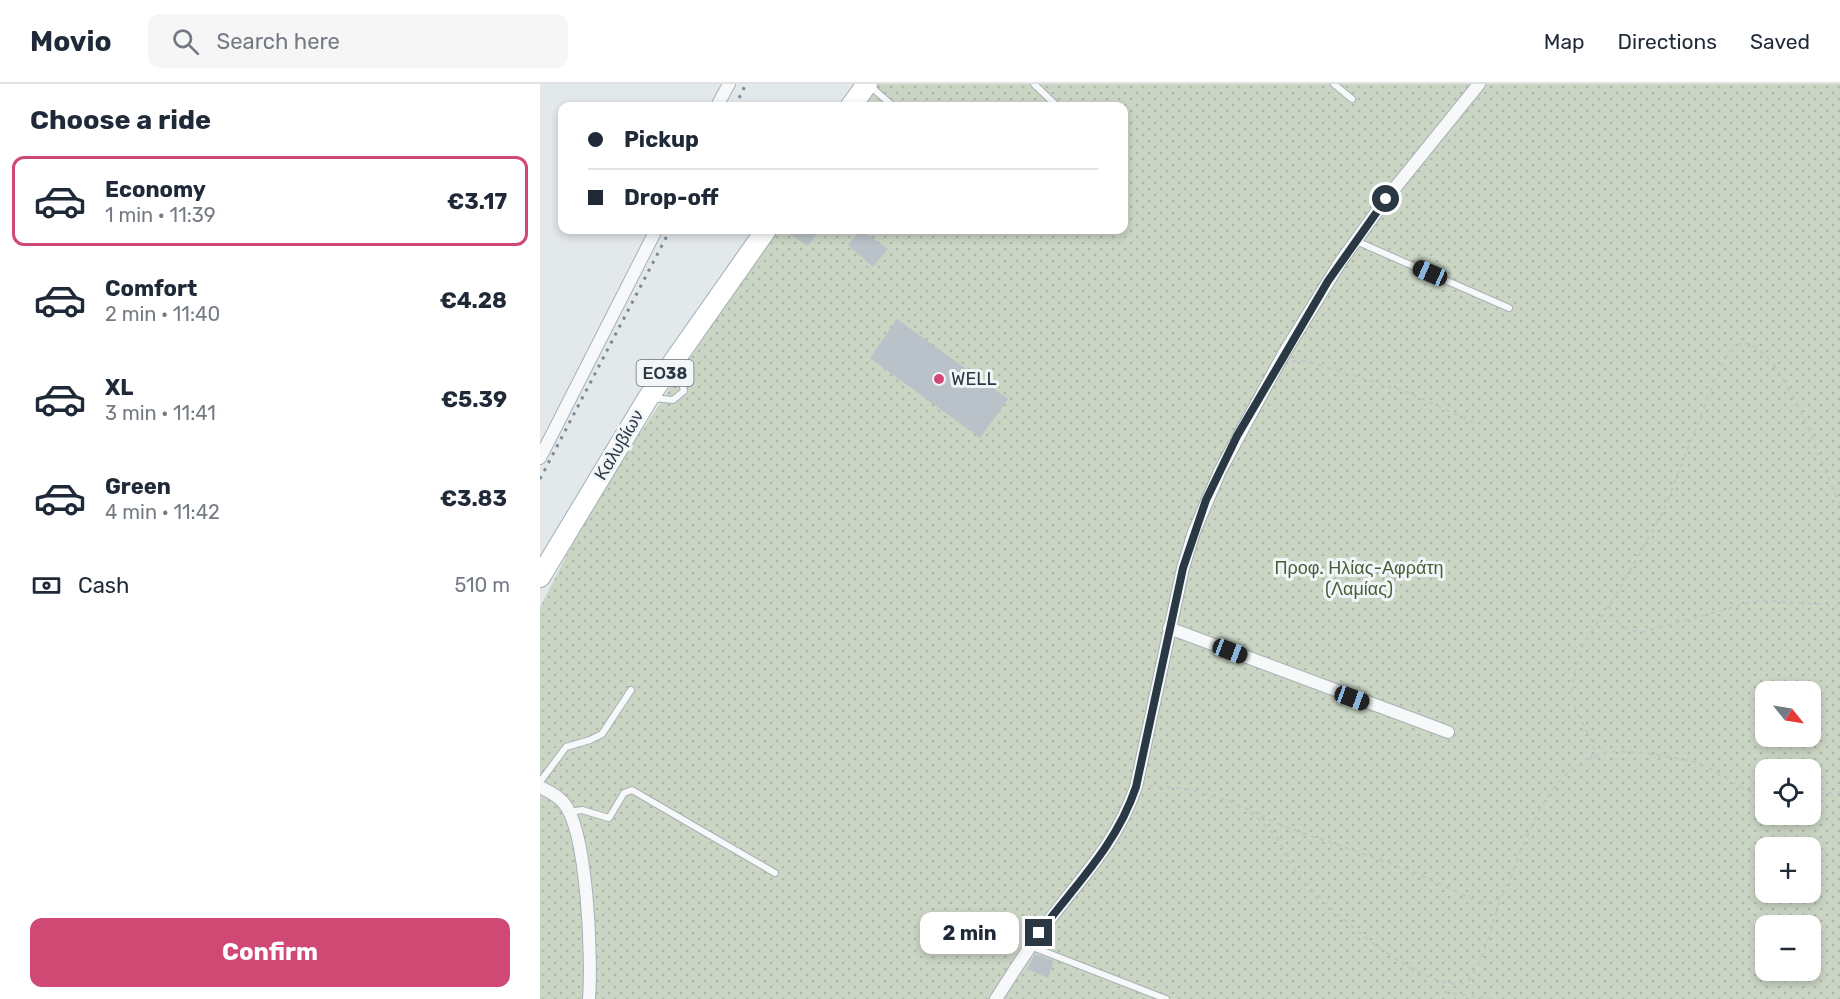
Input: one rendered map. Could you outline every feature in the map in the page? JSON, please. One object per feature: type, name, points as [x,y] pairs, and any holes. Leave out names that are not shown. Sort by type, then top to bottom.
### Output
[{"type":"main road","points":[[854,102],[867,84]]},
{"type":"main road","name":"Καλυβίων","points":[[540,577],[648,398],[763,234]]},
{"type":"main road","points":[[540,550],[572,523]]},
{"type":"street","points":[[996,999],[1030,946],[1115,837],[1136,787],[1183,568],[1206,500],[1237,436],[1278,364],[1356,241],[1479,84]]},
{"type":"street","points":[[718,102],[724,87]]},
{"type":"street","points":[[540,458],[654,234]]},
{"type":"street","points":[[1169,628],[1448,732]]},
{"type":"street","points":[[540,787],[564,803],[568,812],[586,892],[591,946],[589,999]]},
{"type":"lane","points":[[867,84],[888,102]]},
{"type":"lane","points":[[1034,84],[1053,102]]},
{"type":"lane","points":[[1334,84],[1352,99]]},
{"type":"lane","points":[[1356,241],[1509,308]]},
{"type":"lane","points":[[540,782],[566,747],[602,734],[631,690]]},
{"type":"lane","points":[[568,812],[582,810],[609,818],[624,793],[634,790],[775,873]]},
{"type":"lane","points":[[1030,946],[1166,999]]},
{"type":"path","points":[[1591,759],[1594,750],[1592,741],[1575,708],[1572,691],[1575,669],[1583,645],[1663,512],[1690,437],[1723,362],[1732,348],[1742,342],[1750,343],[1761,350],[1788,389],[1803,416],[1840,505]]},
{"type":"path","points":[[1278,364],[1306,361],[1407,392],[1475,423]]},
{"type":"path","points":[[1609,604],[1613,617],[1622,626],[1632,631],[1642,632],[1760,600],[1840,606]]},
{"type":"path","points":[[1492,999],[1443,992],[1458,988],[1471,975],[1527,838],[1551,791],[1568,775],[1591,759],[1605,753],[1620,751],[1693,762],[1740,789],[1755,793]]},
{"type":"path","points":[[1136,787],[1169,786],[1188,789],[1408,870],[1472,899],[1486,903],[1501,897]]},
{"type":"path","points":[[1821,794],[1840,792]]},
{"type":"path","points":[[1247,810],[1273,833],[1293,868],[1348,930]]},
{"type":"green space","name":"Προφ. Ηλίας-Αφράτη (Λαμίας)","points":[[876,84],[1840,84],[1840,999],[540,999],[540,607],[586,518],[772,234],[1128,234],[1128,102],[863,102]]},
{"type":"building","points":[[789,234],[816,234],[808,246]]},
{"type":"building","points":[[858,234],[867,234],[888,249],[873,267],[848,245]]},
{"type":"building","name":"WELL","points":[[897,319],[1008,399],[980,438],[870,358]]},
{"type":"building","points":[[1035,954],[1054,961],[1048,978],[1027,969]]},
{"type":"railway","points":[[737,102],[746,84]]},
{"type":"railway","points":[[540,479],[668,234]]},
{"type":"place","name":"WELL","points":[[939,379]]},
{"type":"route","points":[[1039,933],[1115,837],[1128,812],[1136,787],[1183,568],[1206,500],[1237,436],[1264,393],[1283,355],[1341,261],[1386,199]]}]
